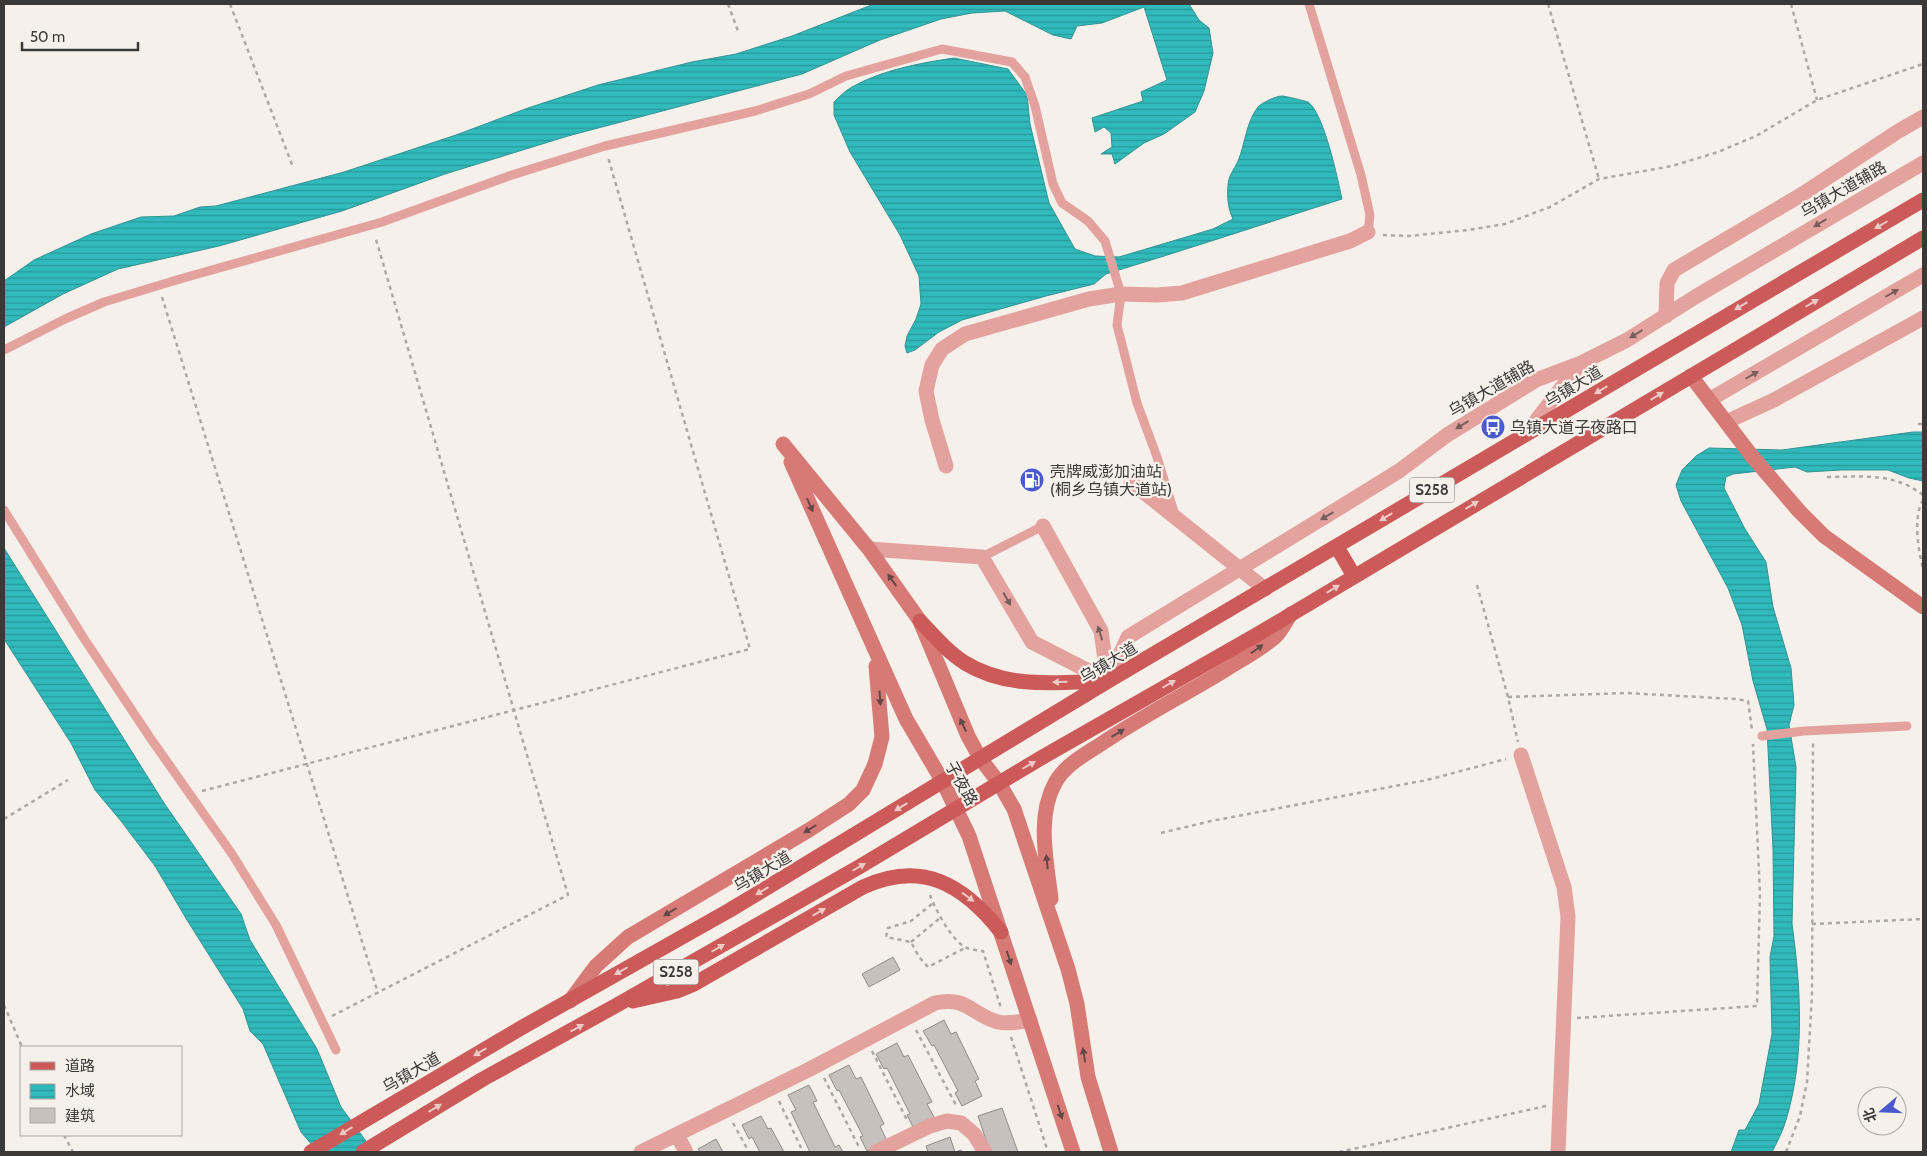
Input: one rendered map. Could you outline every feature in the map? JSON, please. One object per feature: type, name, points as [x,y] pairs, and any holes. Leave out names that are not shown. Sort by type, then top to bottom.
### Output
[{"type":"main road","name":"乌镇大道","points":[[311,1152],[570,1000],[746,900],[1108,681],[1923,200]]},
{"type":"main road","name":"S258","points":[[363,1152],[484,1079],[617,1005],[1291,614],[1923,238]]},
{"type":"main road","points":[[1691,376],[1773,481],[1824,536],[1923,607]]},
{"type":"main road","name":"子夜路","points":[[1073,1152],[969,836],[943,782],[906,719],[783,444],[869,549],[920,621],[958,714],[980,758],[999,783],[1014,809],[1077,1004],[1088,1078],[1110,1152]]},
{"type":"main road","points":[[1337,547],[1354,576]]},
{"type":"main road","points":[[1054,928],[1044,838],[1045,819],[1055,783],[1066,768],[1117,733],[1179,698],[1256,650],[1276,635],[1291,614]]},
{"type":"main road","points":[[920,621],[944,646],[965,663],[986,673],[1014,681],[1035,684],[1108,681]]},
{"type":"main road","points":[[570,1000],[596,966],[628,937],[808,830],[849,804],[863,790],[875,764],[882,737],[874,649]]},
{"type":"main road","points":[[617,1005],[677,991],[694,984],[863,887],[889,878],[906,875],[943,882],[974,901],[1001,932]]},
{"type":"street","points":[[1666,316],[1667,283],[1674,270],[1801,195],[1923,117]]},
{"type":"street","name":"乌镇大道辅路","points":[[1108,681],[1128,637],[1399,471],[1447,435],[1536,380],[1581,363],[1627,340],[1695,297],[1923,163]]},
{"type":"street","points":[[946,466],[932,420],[926,391],[932,365],[942,349],[965,334],[1089,300],[1121,294],[1157,295],[1182,293],[1350,241],[1368,232]]},
{"type":"street","points":[[1710,400],[1923,275]]},
{"type":"street","points":[[1728,424],[1923,318]]},
{"type":"street","points":[[1523,437],[1581,363]]},
{"type":"street","points":[[1131,482],[1265,590]]},
{"type":"street","points":[[1043,526],[1101,631],[1108,681]]},
{"type":"street","points":[[869,549],[982,556],[1032,642],[1108,681]]},
{"type":"street","points":[[1521,755],[1564,887],[1568,917],[1558,1152]]},
{"type":"street","points":[[641,1152],[773,1088],[935,1002],[949,1000],[959,1002],[987,1018],[1000,1022],[1013,1023],[1030,1020]]},
{"type":"street","points":[[876,1152],[930,1126],[947,1121],[961,1122],[974,1134],[985,1152]]},
{"type":"street","points":[[677,1134],[686,1152]]},
{"type":"lane","points":[[1309,4],[1361,175],[1370,216],[1368,232]]},
{"type":"lane","points":[[4,350],[65,319],[104,302],[372,225],[509,176],[605,146],[755,111],[809,94],[846,76],[942,49],[1012,62],[1026,77],[1035,106],[1053,184],[1062,203],[1088,221],[1106,242],[1121,294],[1117,325],[1138,402],[1176,518]]},
{"type":"lane","points":[[4,510],[83,637],[232,854],[276,924],[336,1050]]},
{"type":"lane","points":[[982,556],[1043,526]]},
{"type":"lane","points":[[1762,736],[1809,731],[1907,726]]},
{"type":"path","points":[[230,4],[293,167]]},
{"type":"path","points":[[728,4],[738,31]]},
{"type":"path","points":[[1548,4],[1599,179]]},
{"type":"path","points":[[1791,4],[1817,100]]},
{"type":"path","points":[[1368,232],[1387,236],[1409,236],[1505,224],[1550,206],[1599,179],[1672,166],[1718,152],[1756,136],[1817,100],[1923,64]]},
{"type":"path","points":[[190,794],[750,648],[605,146]]},
{"type":"path","points":[[322,1021],[568,895],[372,225]]},
{"type":"path","points":[[158,286],[378,993]]},
{"type":"path","points":[[1918,424],[1923,424]]},
{"type":"path","points":[[1827,477],[1873,477],[1898,480],[1923,495]]},
{"type":"path","points":[[1923,500],[1919,506],[1917,521],[1920,558],[1923,568]]},
{"type":"path","points":[[1161,833],[1211,821],[1427,780],[1521,755],[1508,697],[1477,585]]},
{"type":"path","points":[[1508,697],[1627,693],[1748,701],[1753,737],[1760,894],[1757,1006],[1563,1019]]},
{"type":"path","points":[[1786,1152],[1800,1116],[1807,1082],[1812,994],[1809,731]]},
{"type":"path","points":[[4,819],[68,780]]},
{"type":"path","points":[[933,904],[911,921],[888,928],[886,937],[911,942],[941,918]]},
{"type":"path","points":[[1812,924],[1923,919]]},
{"type":"path","points":[[911,942],[919,957],[928,967],[965,948]]},
{"type":"path","points":[[4,1005],[22,1046]]},
{"type":"path","points":[[909,1016],[956,1106],[961,1122]]},
{"type":"path","points":[[866,1039],[886,1082],[914,1134]]},
{"type":"path","points":[[817,1065],[862,1152]]},
{"type":"path","points":[[773,1088],[803,1152]]},
{"type":"path","points":[[1339,1152],[1560,1103]]},
{"type":"path","points":[[727,1111],[749,1152]]},
{"type":"path","points":[[65,1136],[73,1152]]},
{"type":"water","points":[[874,4],[1189,4],[1199,20],[1209,28],[1213,53],[1204,91],[1195,112],[1164,134],[1144,143],[1115,164],[1112,154],[1101,154],[1112,147],[1111,133],[1104,127],[1095,132],[1092,118],[1143,101],[1141,92],[1167,80],[1144,7],[1102,23],[1077,26],[1071,39],[1053,35],[1005,11],[972,13],[941,19],[880,40],[802,74],[568,136],[445,174],[342,211],[219,246],[118,269],[63,294],[4,327],[4,281],[34,260],[91,234],[141,217],[174,216],[200,207],[216,206],[344,172],[598,85],[692,62],[736,54],[792,36]]},
{"type":"water","points":[[954,58],[1008,69],[1027,95],[1030,124],[1049,203],[1075,249],[1095,256],[1119,257],[1213,229],[1233,219],[1228,203],[1228,182],[1238,161],[1248,126],[1260,105],[1279,96],[1308,102],[1314,109],[1320,119],[1330,148],[1342,199],[1106,274],[1094,284],[962,320],[939,332],[915,350],[907,353],[905,346],[907,336],[921,304],[919,276],[900,235],[850,152],[834,115],[834,102],[849,89],[876,76],[915,65]]},
{"type":"water","points":[[1923,432],[1923,481],[1888,470],[1807,472],[1795,467],[1733,474],[1726,477],[1724,488],[1745,529],[1766,562],[1773,607],[1791,668],[1794,705],[1789,725],[1796,767],[1792,924],[1798,973],[1800,1023],[1799,1048],[1792,1096],[1785,1124],[1772,1152],[1731,1152],[1739,1130],[1745,1130],[1759,1104],[1772,1034],[1770,957],[1774,936],[1773,849],[1767,729],[1753,681],[1742,625],[1728,588],[1681,501],[1676,485],[1682,470],[1696,456],[1709,448],[1782,450]]},
{"type":"water","points":[[4,548],[164,803],[241,914],[250,940],[317,1049],[341,1107],[374,1152],[318,1152],[301,1132],[263,1044],[250,1031],[243,1009],[155,866],[95,790],[71,743],[4,639]]},
{"type":"building","points":[[893,957],[900,970],[869,987],[862,974]]},
{"type":"building","points":[[944,1020],[951,1034],[956,1032],[979,1079],[975,1081],[982,1096],[962,1106],[955,1093],[958,1091],[934,1045],[932,1046],[923,1031]]},
{"type":"building","points":[[897,1043],[904,1057],[908,1055],[932,1102],[927,1104],[935,1119],[914,1129],[907,1115],[910,1114],[887,1068],[884,1069],[876,1054]]},
{"type":"building","points":[[849,1065],[856,1079],[861,1077],[884,1124],[880,1126],[887,1141],[867,1151],[860,1137],[863,1136],[829,1075]]},
{"type":"building","points":[[809,1085],[817,1101],[813,1102],[835,1147],[839,1145],[843,1152],[810,1152],[791,1112],[796,1110],[788,1095]]},
{"type":"building","points":[[1002,1108],[1018,1152],[990,1152],[978,1116]]},
{"type":"building","points":[[761,1116],[768,1129],[771,1128],[784,1152],[760,1152],[752,1137],[749,1139],[742,1125]]},
{"type":"building","points":[[950,1137],[955,1152],[928,1152],[926,1146]]},
{"type":"building","points":[[716,1139],[723,1152],[700,1152],[698,1149]]},
{"type":"place","name":"乌镇大道子夜路口","points":[[1493,427]]},
{"type":"place","name":"壳牌威澎加油站 (桐乡乌镇大道站)","points":[[1032,480]]}]
